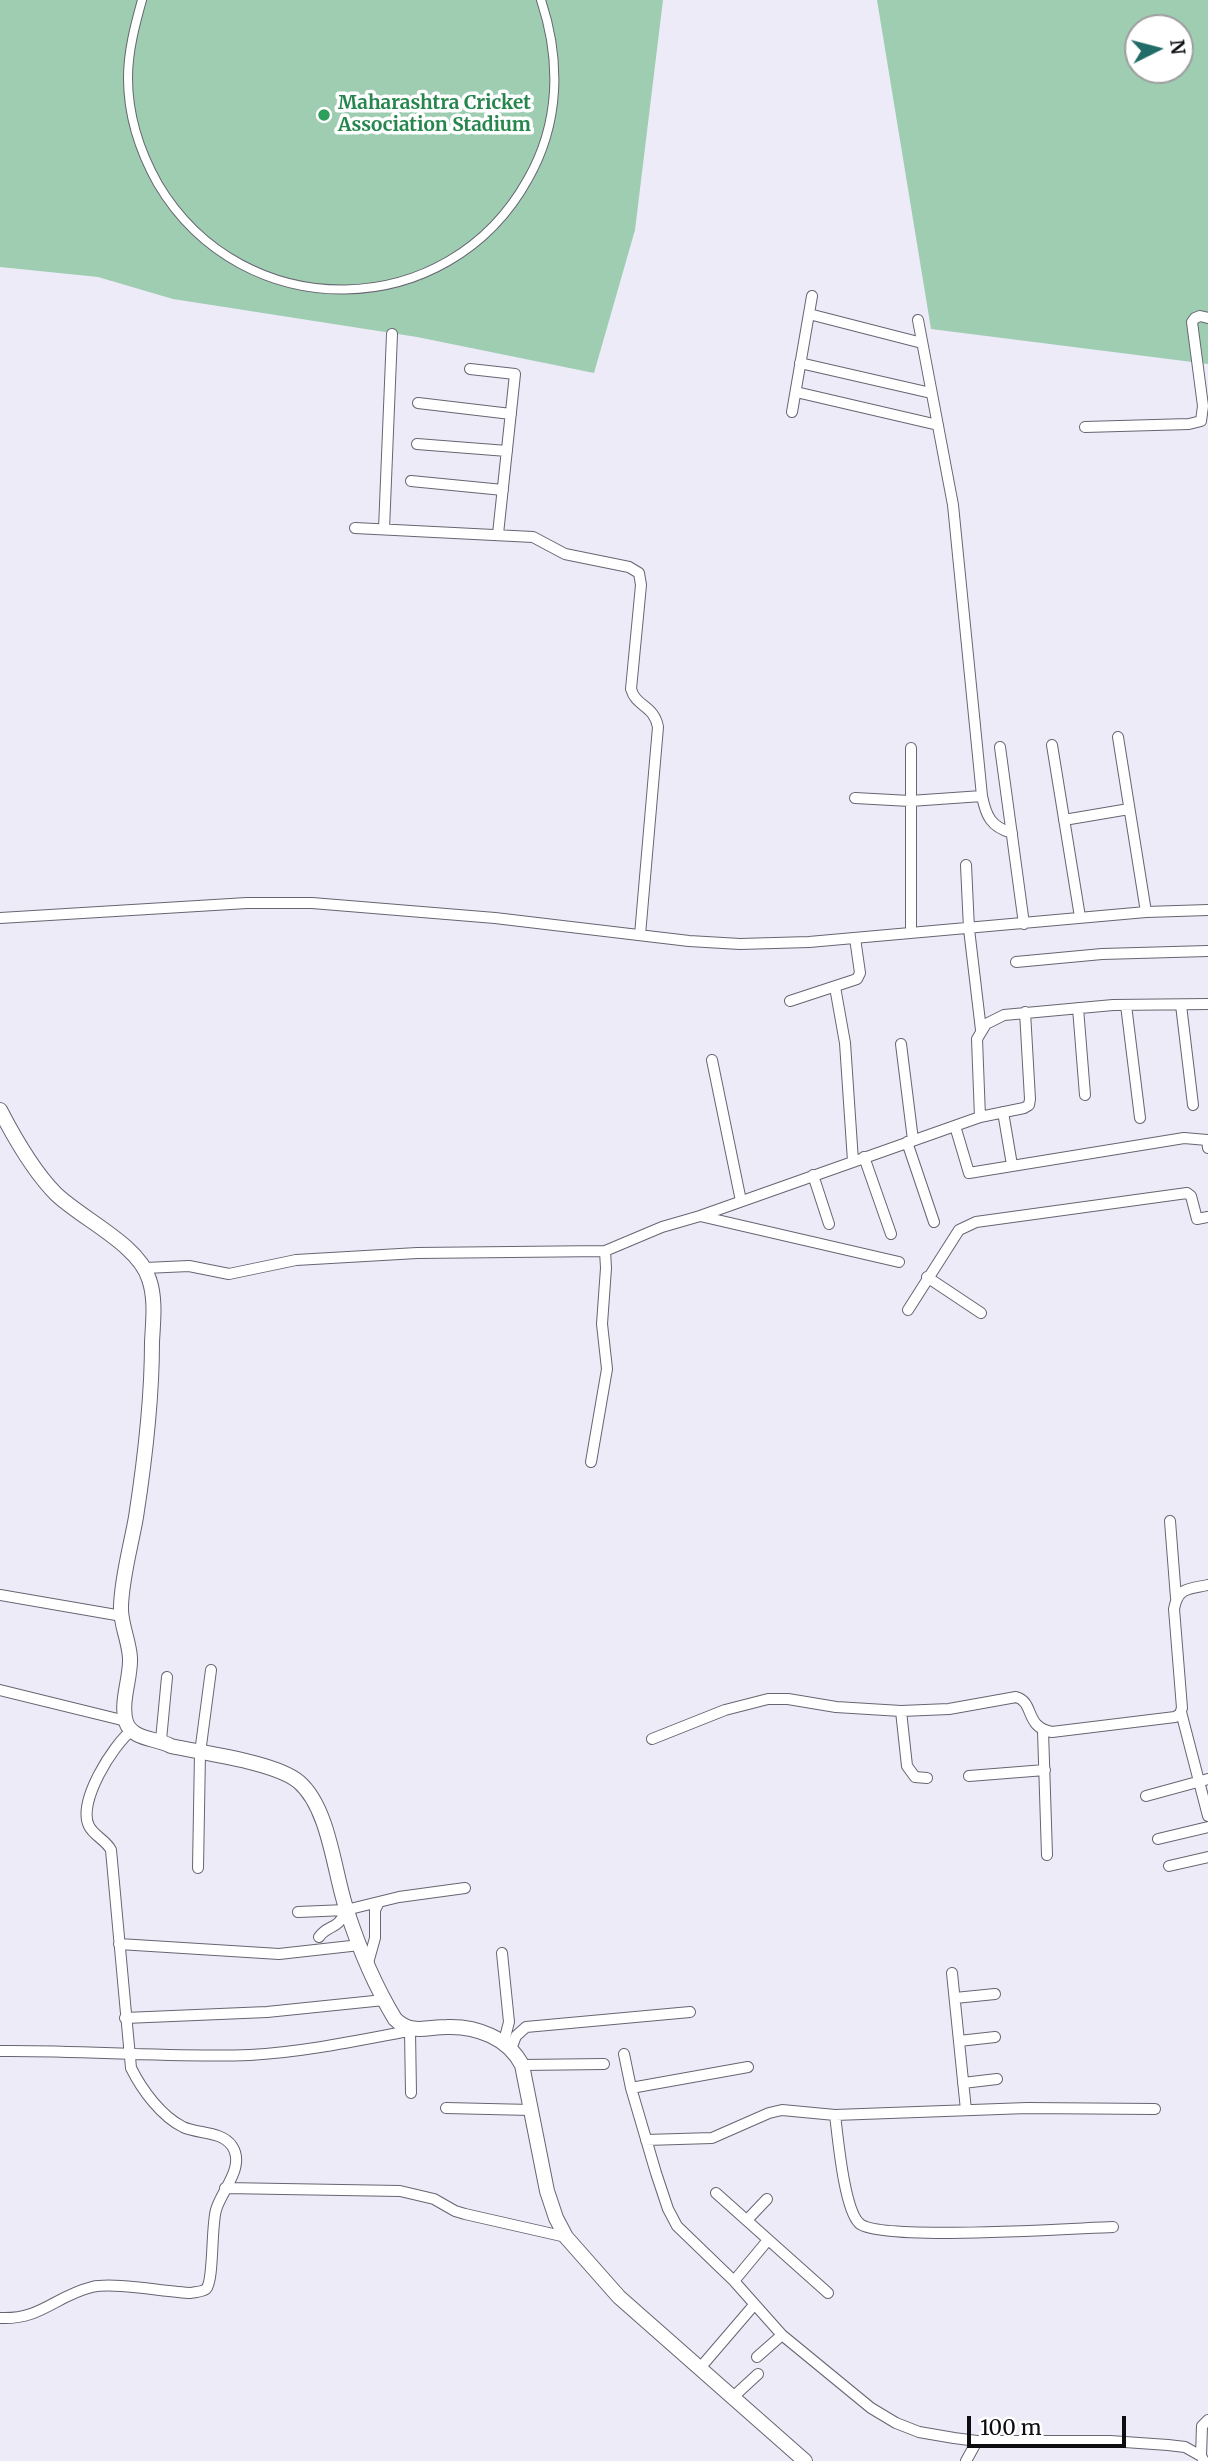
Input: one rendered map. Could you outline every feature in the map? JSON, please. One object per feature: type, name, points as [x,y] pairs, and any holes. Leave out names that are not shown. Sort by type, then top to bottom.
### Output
[{"type":"street","points":[[142,0],[132,34],[128,78],[133,123],[148,166],[170,204],[201,237],[237,264],[278,281],[322,290],[367,290],[410,280],[451,261],[487,234],[516,201],[538,161],[552,118],[556,74],[551,29],[541,0]]},
{"type":"street","points":[[792,412],[812,296]]},
{"type":"street","points":[[809,314],[922,343]]},
{"type":"street","points":[[1085,427],[1196,424],[1202,421],[1203,407],[1192,322],[1200,316],[1208,318]]},
{"type":"street","points":[[918,320],[958,544],[971,709],[982,796],[990,821],[999,830],[1012,833]]},
{"type":"street","points":[[384,529],[392,334]]},
{"type":"street","points":[[800,363],[931,393]]},
{"type":"street","points":[[470,369],[515,374],[498,534]]},
{"type":"street","points":[[796,392],[938,425]]},
{"type":"street","points":[[418,404],[511,414]]},
{"type":"street","points":[[417,444],[507,451]]},
{"type":"street","points":[[411,481],[503,490]]},
{"type":"street","points":[[355,528],[498,534],[541,539],[565,554],[636,569],[641,578],[631,689],[633,697],[654,715],[658,727],[640,935]]},
{"type":"street","points":[[1118,737],[1146,912]]},
{"type":"street","points":[[1052,745],[1080,917]]},
{"type":"street","points":[[1000,747],[1024,924]]},
{"type":"street","points":[[911,748],[911,933]]},
{"type":"street","points":[[855,798],[910,801],[982,796]]},
{"type":"street","points":[[1064,820],[1129,808]]},
{"type":"street","points":[[966,865],[969,929],[981,1030]]},
{"type":"street","points":[[0,918],[247,903],[312,903],[495,918],[689,941],[740,944],[855,938],[1146,912],[1208,910]]},
{"type":"street","points":[[790,1001],[857,979],[860,973],[855,938]]},
{"type":"street","points":[[1016,962],[1102,954],[1208,951]]},
{"type":"street","points":[[835,987],[845,1043],[858,1159],[891,1234]]},
{"type":"street","points":[[980,1117],[977,1039],[981,1030],[996,1017],[1078,1007],[1208,1004]]},
{"type":"street","points":[[1126,1005],[1140,1118]]},
{"type":"street","points":[[1181,1005],[1193,1105]]},
{"type":"street","points":[[1078,1007],[1085,1095]]},
{"type":"street","points":[[145,1268],[189,1266],[229,1274],[296,1260],[323,1258],[417,1253],[605,1251],[662,1227],[980,1117],[1024,1108],[1029,1105],[1030,1099],[1025,1012]]},
{"type":"street","points":[[901,1044],[910,1141],[934,1222]]},
{"type":"street","points":[[712,1060],[741,1201]]},
{"type":"street","points":[[0,1110],[31,1161],[54,1192],[117,1241],[145,1268],[153,1298],[152,1379],[142,1471],[120,1607],[130,1658],[126,1699],[129,1726],[90,1790],[86,1815],[89,1827],[111,1850],[128,2055],[135,2078],[171,2120],[186,2129],[223,2138],[233,2147],[236,2157],[235,2171],[215,2211],[211,2237],[210,2283],[204,2290],[191,2293],[163,2292],[96,2286],[78,2291],[32,2316],[0,2318]]},
{"type":"street","points":[[1003,1112],[1012,1165]]},
{"type":"street","points":[[955,1126],[970,1173],[1184,1138],[1208,1142]]},
{"type":"street","points":[[813,1175],[830,1224]]},
{"type":"street","points":[[908,1310],[959,1230],[976,1222],[1187,1193],[1191,1196],[1197,1219],[1208,1217]]},
{"type":"street","points":[[700,1216],[899,1262]]},
{"type":"street","points":[[591,1462],[607,1369],[602,1324],[605,1251]]},
{"type":"street","points":[[928,1277],[981,1313]]},
{"type":"street","points":[[1170,1521],[1181,1712],[1203,1780],[1208,1816]]},
{"type":"street","points":[[1176,1598],[1181,1592],[1208,1585]]},
{"type":"street","points":[[0,1595],[122,1616]]},
{"type":"street","points":[[198,1868],[200,1753],[211,1670]]},
{"type":"street","points":[[160,1740],[167,1677]]},
{"type":"street","points":[[0,1690],[129,1726],[140,1737],[160,1740],[171,1746],[269,1767],[300,1782],[321,1816],[346,1910],[384,2000],[395,2019],[412,2030]]},
{"type":"street","points":[[652,1739],[725,1710],[768,1699],[901,1712],[949,1710],[1016,1697],[1026,1704],[1033,1723],[1043,1731],[1064,1731],[1175,1717],[1181,1712]]},
{"type":"street","points":[[901,1712],[907,1766],[915,1777],[928,1778]]},
{"type":"street","points":[[1043,1731],[1047,1855]]},
{"type":"street","points":[[969,1776],[1045,1770]]},
{"type":"street","points":[[1146,1796],[1203,1780]]},
{"type":"street","points":[[1158,1839],[1208,1827]]},
{"type":"street","points":[[1170,1866],[1208,1857]]},
{"type":"street","points":[[298,1912],[346,1910],[413,1895],[465,1888]]},
{"type":"street","points":[[368,1963],[375,1938],[375,1910],[379,1902]]},
{"type":"street","points":[[319,1937],[322,1932],[339,1924],[346,1910]]},
{"type":"street","points":[[119,1944],[279,1954],[360,1945]]},
{"type":"street","points":[[502,1953],[509,2022],[507,2045]]},
{"type":"street","points":[[952,1973],[966,2110]]},
{"type":"street","points":[[955,1997],[995,1994]]},
{"type":"street","points":[[125,2018],[267,2012],[384,2000]]},
{"type":"street","points":[[507,2045],[526,2027],[690,2012]]},
{"type":"street","points":[[0,2051],[204,2056],[285,2053],[412,2030],[461,2028],[507,2045],[522,2065],[547,2192],[566,2237],[579,2255],[619,2297],[804,2461]]},
{"type":"street","points":[[411,2093],[412,2030]]},
{"type":"street","points":[[959,2041],[995,2037]]},
{"type":"street","points":[[624,2054],[631,2088],[663,2195],[677,2225],[734,2281],[782,2335],[871,2408],[896,2423],[919,2431],[977,2441],[1065,2440],[1168,2445],[1185,2447],[1203,2459]]},
{"type":"street","points":[[522,2065],[604,2064]]},
{"type":"street","points":[[631,2088],[748,2067]]},
{"type":"street","points":[[964,2083],[997,2080]]},
{"type":"street","points":[[446,2108],[531,2110]]},
{"type":"street","points":[[646,2140],[712,2137],[782,2110],[835,2115],[1027,2108],[1155,2109]]},
{"type":"street","points":[[835,2115],[847,2192],[858,2222],[864,2227],[912,2233],[1113,2227]]},
{"type":"street","points":[[225,2188],[400,2191],[434,2199],[465,2214],[566,2237]]},
{"type":"street","points":[[716,2193],[828,2293]]},
{"type":"street","points":[[747,2220],[767,2199]]},
{"type":"street","points":[[734,2281],[768,2239]]},
{"type":"street","points":[[700,2368],[754,2305]]},
{"type":"street","points":[[757,2357],[782,2335]]},
{"type":"street","points":[[733,2397],[758,2374]]},
{"type":"street","points":[[1203,2459],[1202,2426],[1208,2420]]},
{"type":"street","points":[[966,2461],[977,2441]]},
{"type":"green space","name":"Maharashtra Cricket Association Stadium","points":[[0,0],[663,0],[635,230],[594,373],[417,337],[173,299],[98,277],[0,267]]},
{"type":"green space","points":[[877,0],[1208,0],[1208,364],[931,329]]},
{"type":"place","name":"Maharashtra Cricket Association Stadium","points":[[324,115]]}]
